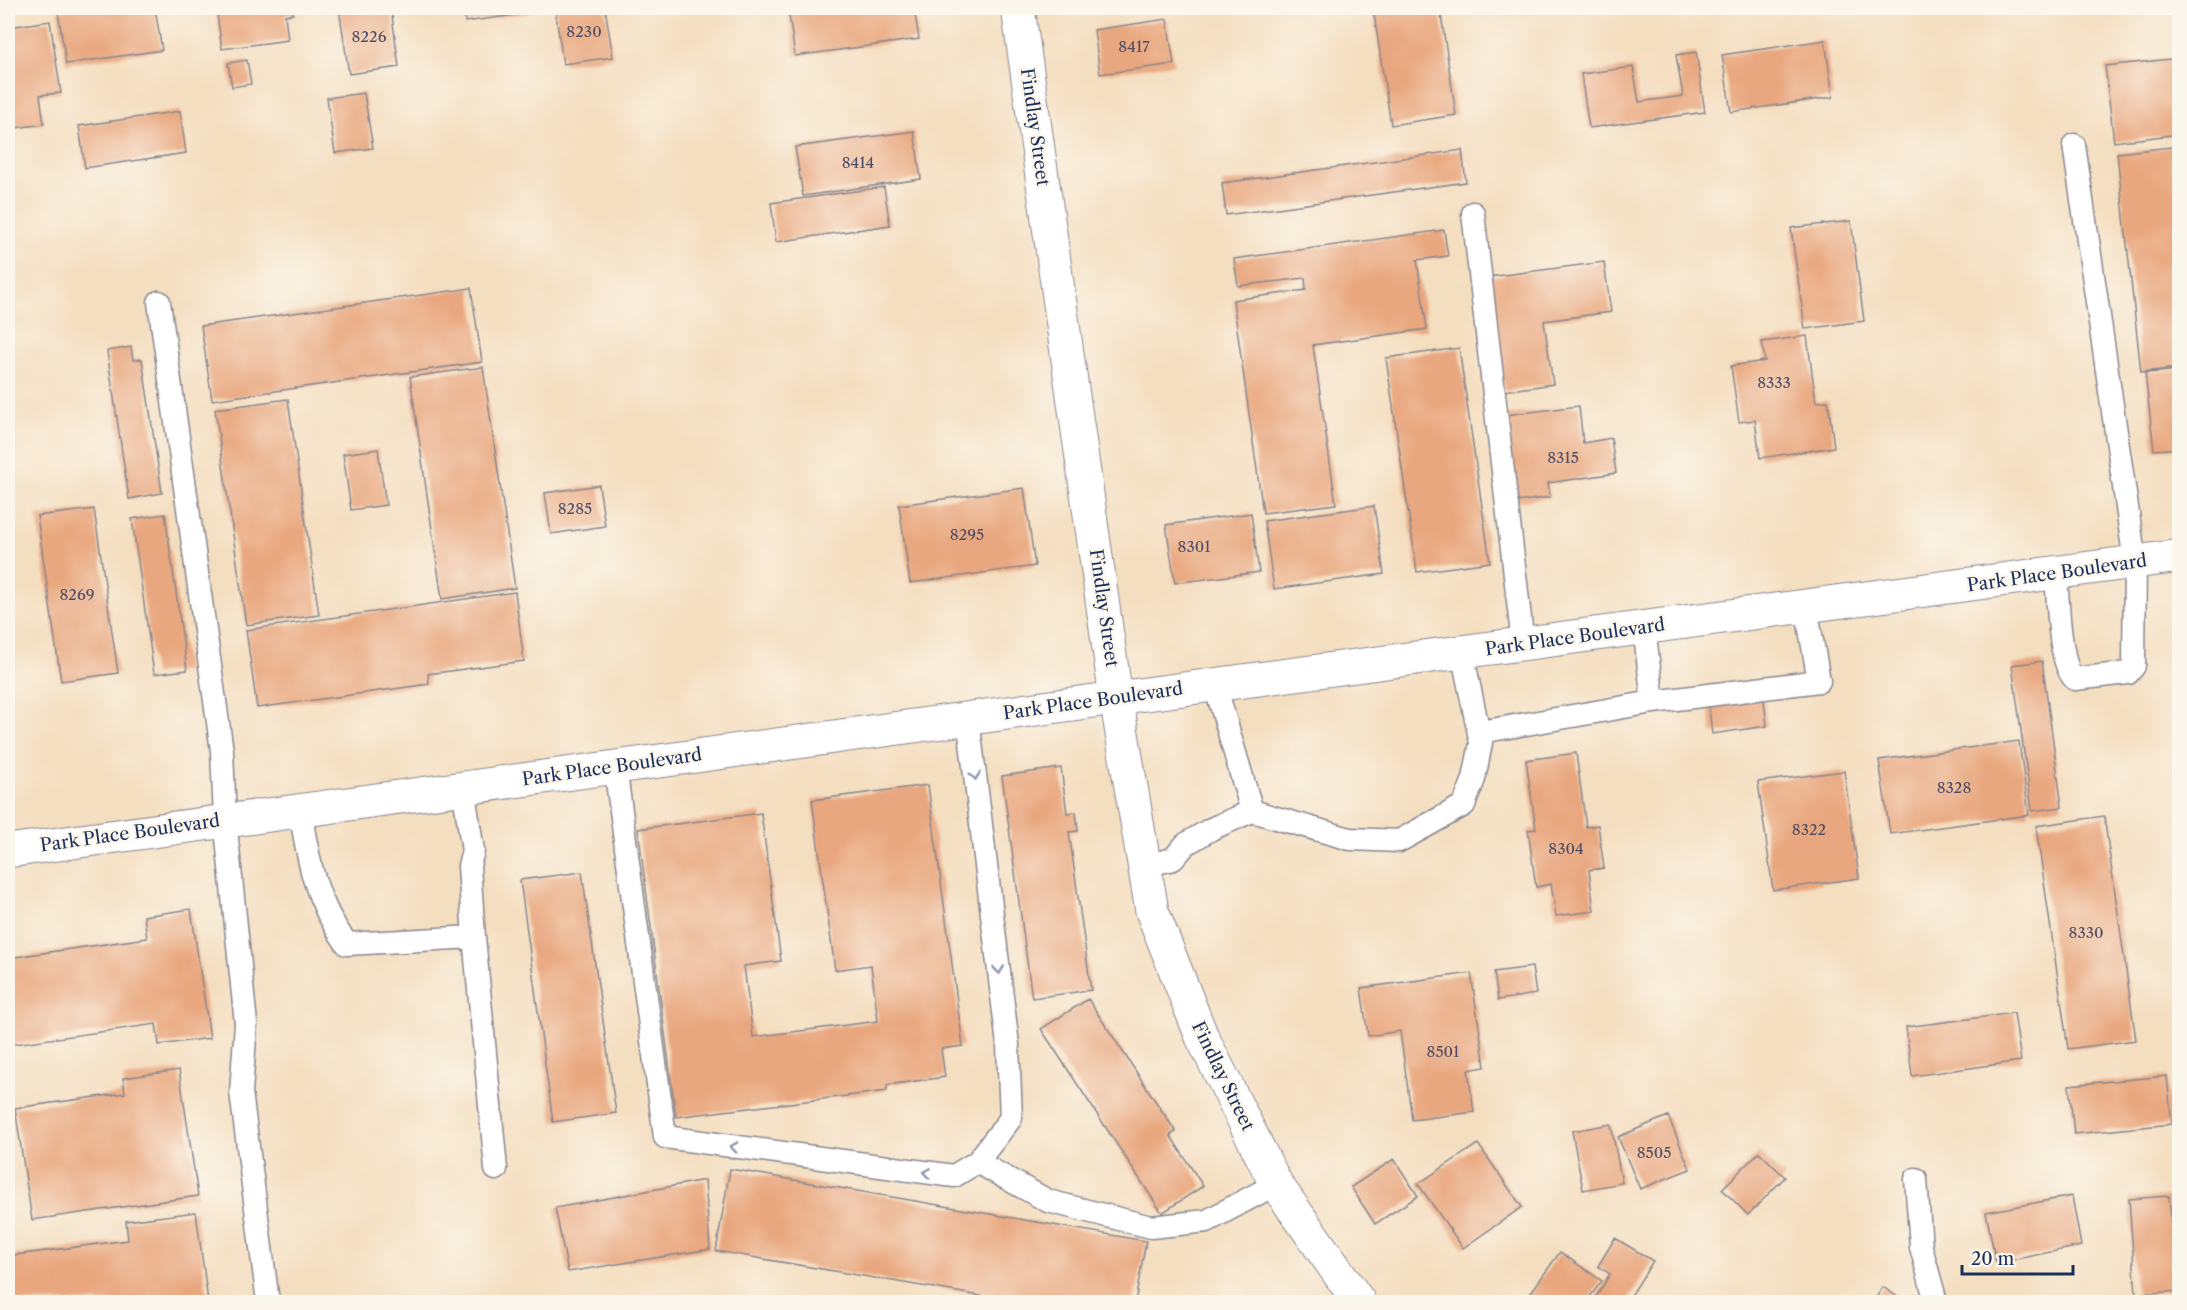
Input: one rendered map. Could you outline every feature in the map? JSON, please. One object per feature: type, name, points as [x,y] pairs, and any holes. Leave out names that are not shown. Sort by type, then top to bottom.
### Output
[{"type":"street","name":"Findlay Street","points":[[1018,8],[1116,698],[1152,911],[1202,1037],[1276,1184],[1359,1302]]},
{"type":"street","name":"Park Place Boulevard","points":[[8,851],[225,819],[968,718],[2180,556]]},
{"type":"lane","points":[[2056,573],[2061,639],[2070,675],[2075,679],[2128,673],[2134,666],[2136,562],[2074,145]]},
{"type":"lane","points":[[1473,213],[1523,644]]},
{"type":"lane","points":[[159,302],[222,750],[225,819],[246,1024],[241,1092],[268,1302]]},
{"type":"lane","points":[[1480,732],[1653,702],[1819,681],[1806,606]]},
{"type":"lane","points":[[1644,627],[1653,702]]},
{"type":"lane","points":[[1144,866],[1173,859],[1186,844],[1211,829],[1252,811],[1350,839],[1399,841],[1464,805],[1474,778],[1482,743],[1462,652]]},
{"type":"lane","points":[[1215,685],[1252,811]]},
{"type":"lane","points":[[615,766],[665,1137],[954,1176],[976,1162],[1011,1118],[1008,1045],[968,718]]},
{"type":"lane","points":[[463,787],[473,851],[469,866],[474,937],[496,1169]]},
{"type":"lane","points":[[300,809],[310,871],[332,925],[347,944],[474,937]]},
{"type":"lane","points":[[976,1162],[1048,1201],[1151,1227],[1207,1221],[1276,1184]]},
{"type":"lane","points":[[1916,1179],[1922,1247],[1936,1302]]},
{"type":"building","points":[[84,8],[155,8],[162,50],[66,64],[58,11]]},
{"type":"building","points":[[216,8],[292,8],[293,14],[285,15],[288,40],[222,49]]},
{"type":"building","points":[[339,8],[391,8],[399,67],[349,74]]},
{"type":"building","points":[[463,8],[529,8],[529,13],[465,22]]},
{"type":"building","points":[[555,8],[605,8],[613,57],[563,64]]},
{"type":"building","points":[[788,8],[914,8],[919,39],[795,56]]},
{"type":"building","points":[[1373,8],[1440,8],[1456,115],[1391,125]]},
{"type":"building","points":[[1167,19],[1174,64],[1100,74],[1094,30]]},
{"type":"building","points":[[50,21],[61,93],[40,95],[44,124],[8,129],[8,27]]},
{"type":"building","points":[[1825,40],[1833,97],[1731,112],[1722,55]]},
{"type":"building","points":[[1696,52],[1705,112],[1589,128],[1581,74],[1633,67],[1639,102],[1683,96],[1676,55]]},
{"type":"building","points":[[2180,58],[2180,134],[2114,142],[2105,66]]},
{"type":"building","points":[[247,60],[251,84],[232,87],[228,63]]},
{"type":"building","points":[[364,93],[373,148],[335,153],[327,98]]},
{"type":"building","points":[[180,111],[186,153],[85,168],[79,126]]},
{"type":"building","points":[[914,131],[921,179],[803,196],[795,147]]},
{"type":"building","points":[[2180,146],[2180,368],[2141,372],[2117,153]]},
{"type":"building","points":[[1462,150],[1466,182],[1226,215],[1222,183]]},
{"type":"building","points":[[884,187],[890,225],[776,242],[771,203]]},
{"type":"building","points":[[1851,221],[1864,321],[1805,329],[1791,228]]},
{"type":"building","points":[[1444,230],[1448,256],[1417,260],[1427,329],[1313,345],[1336,504],[1263,513],[1233,300],[1306,290],[1305,278],[1238,286],[1234,259]]},
{"type":"building","points":[[1604,262],[1611,312],[1544,321],[1553,384],[1504,391],[1488,277]]},
{"type":"building","points":[[471,288],[482,362],[212,400],[201,326]]},
{"type":"building","points":[[1807,336],[1816,402],[1828,401],[1834,447],[1760,458],[1755,420],[1739,422],[1731,366],[1765,361],[1762,342]]},
{"type":"building","points":[[131,347],[133,360],[142,359],[162,493],[129,499],[107,351]]},
{"type":"building","points":[[1459,348],[1490,562],[1417,572],[1386,358]]},
{"type":"building","points":[[483,367],[515,588],[442,599],[410,377]]},
{"type":"building","points":[[2180,370],[2180,448],[2154,450],[2145,373]]},
{"type":"building","points":[[288,399],[319,615],[246,625],[215,409]]},
{"type":"building","points":[[1579,406],[1583,443],[1611,438],[1616,473],[1548,483],[1550,497],[1517,502],[1505,415]]},
{"type":"building","points":[[378,449],[386,505],[351,510],[343,454]]},
{"type":"building","points":[[599,485],[605,526],[551,534],[545,493]]},
{"type":"building","points":[[1024,488],[1035,566],[910,583],[899,505]]},
{"type":"building","points":[[1374,506],[1384,574],[1274,589],[1264,521]]},
{"type":"building","points":[[94,509],[118,673],[61,681],[37,516]]},
{"type":"building","points":[[1251,513],[1259,572],[1175,583],[1166,525]]},
{"type":"building","points":[[165,514],[187,670],[154,674],[132,519]]},
{"type":"building","points":[[515,592],[524,661],[428,674],[429,684],[257,708],[246,630]]},
{"type":"building","points":[[2042,661],[2062,807],[2032,811],[2012,665]]},
{"type":"building","points":[[1763,693],[1767,726],[1712,734],[1708,700]]},
{"type":"building","points":[[2019,741],[2029,815],[1890,834],[1879,760]]},
{"type":"building","points":[[1576,753],[1586,827],[1598,825],[1604,868],[1589,870],[1594,911],[1556,916],[1551,884],[1536,887],[1528,830],[1536,829],[1526,760]]},
{"type":"building","points":[[1061,768],[1067,813],[1076,812],[1078,831],[1069,832],[1091,990],[1032,998],[1002,776]]},
{"type":"building","points":[[1844,771],[1859,878],[1773,890],[1758,782]]},
{"type":"building","points":[[928,785],[963,1046],[941,1049],[945,1077],[887,1085],[887,1091],[676,1117],[638,829],[761,813],[781,961],[744,966],[753,1037],[878,1021],[871,965],[835,970],[812,800]]},
{"type":"building","points":[[2104,816],[2136,1040],[2068,1049],[2036,826]]},
{"type":"building","points":[[582,872],[616,1113],[553,1122],[520,880]]},
{"type":"building","points":[[191,909],[210,1038],[159,1045],[156,1024],[8,1045],[8,958],[147,938],[144,916]]},
{"type":"building","points":[[1532,967],[1536,994],[1498,1000],[1494,972]]},
{"type":"building","points":[[1471,973],[1485,1067],[1468,1070],[1474,1112],[1412,1120],[1400,1031],[1368,1036],[1361,988]]},
{"type":"building","points":[[1088,999],[1176,1132],[1170,1135],[1203,1186],[1162,1213],[1041,1029]]},
{"type":"building","points":[[2014,1013],[2021,1061],[1912,1076],[1906,1027]]},
{"type":"building","points":[[179,1070],[198,1196],[32,1220],[15,1108],[125,1093],[123,1078]]},
{"type":"building","points":[[2167,1076],[2172,1124],[2074,1134],[2069,1085]]},
{"type":"building","points":[[1668,1116],[1690,1169],[1640,1189],[1618,1137]]},
{"type":"building","points":[[1611,1124],[1622,1183],[1583,1190],[1572,1131]]},
{"type":"building","points":[[1478,1144],[1522,1207],[1463,1248],[1418,1184]]},
{"type":"building","points":[[1759,1152],[1785,1177],[1748,1215],[1722,1189]]},
{"type":"building","points":[[1394,1159],[1418,1196],[1375,1224],[1351,1187]]},
{"type":"building","points":[[730,1169],[1146,1241],[1135,1302],[1016,1302],[716,1251]]},
{"type":"building","points":[[705,1180],[710,1249],[568,1272],[555,1208]]},
{"type":"building","points":[[2072,1196],[2081,1246],[1996,1263],[1986,1212]]},
{"type":"building","points":[[2169,1196],[2172,1231],[2180,1230],[2180,1291],[2136,1294],[2129,1199]]},
{"type":"building","points":[[196,1212],[208,1302],[8,1302],[8,1256],[128,1240],[126,1221]]},
{"type":"building","points":[[1615,1238],[1653,1261],[1627,1302],[1605,1302],[1596,1297],[1610,1274],[1598,1266]]},
{"type":"building","points":[[1560,1252],[1602,1281],[1586,1302],[1524,1302]]},
{"type":"building","points":[[1883,1287],[1905,1302],[1873,1302]]}]
